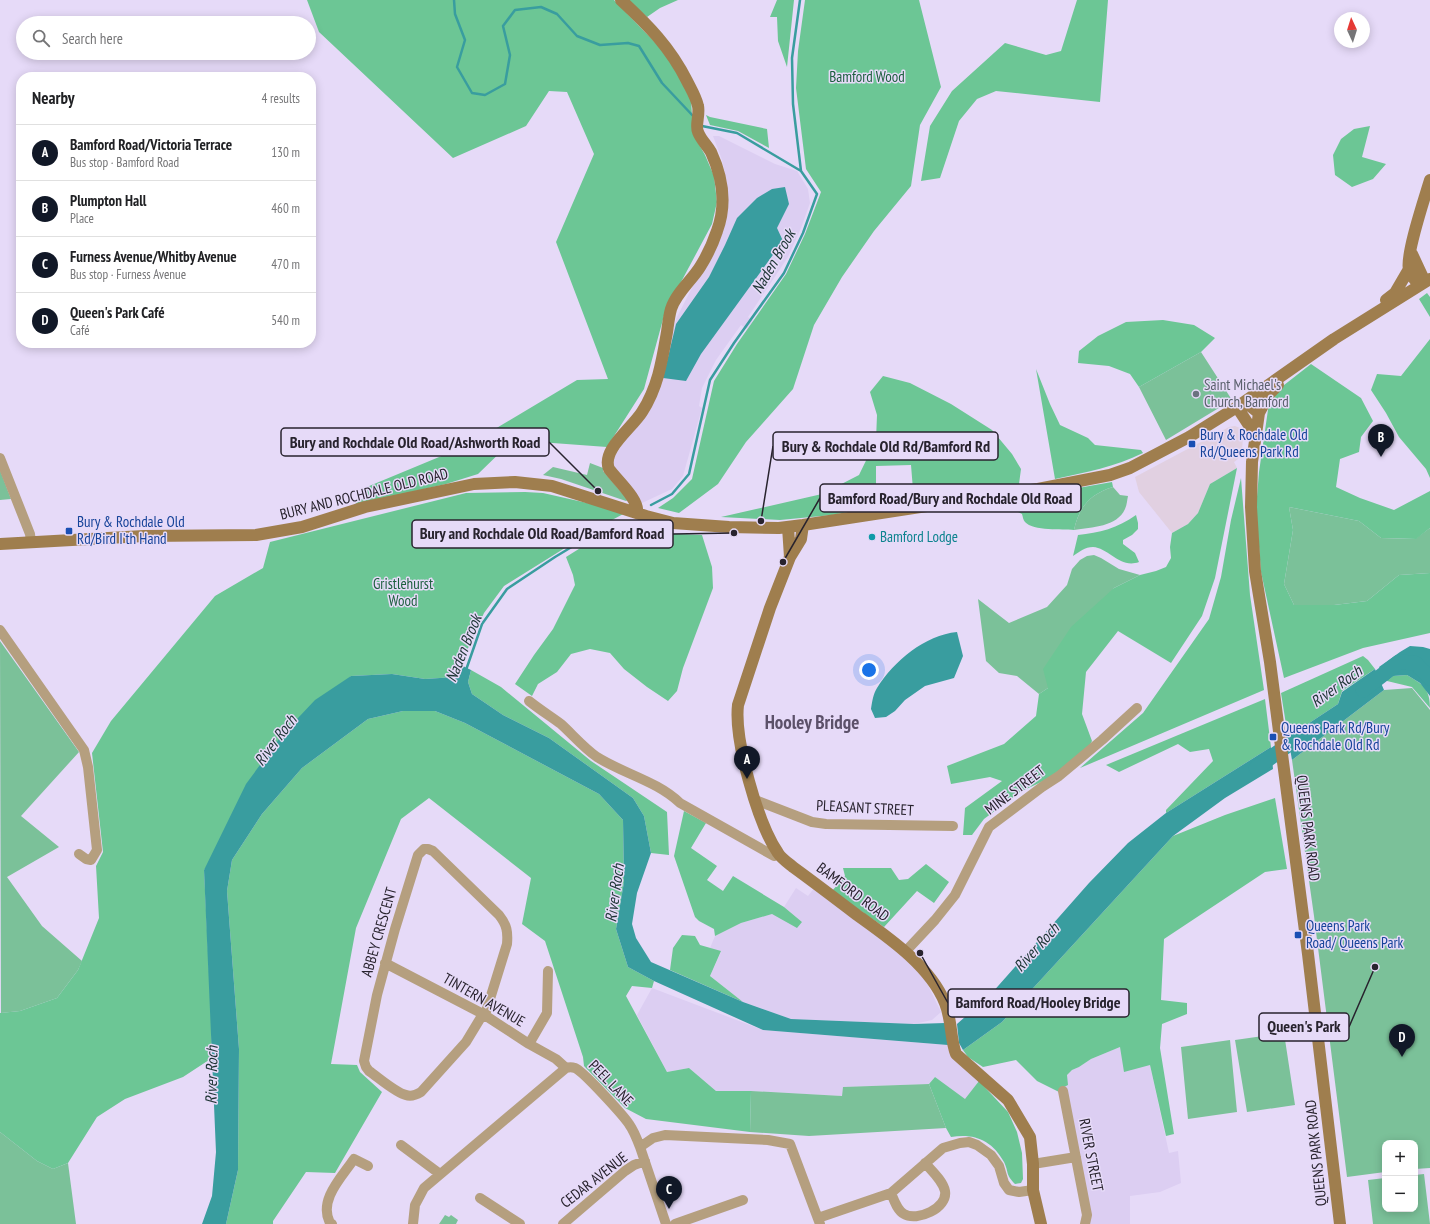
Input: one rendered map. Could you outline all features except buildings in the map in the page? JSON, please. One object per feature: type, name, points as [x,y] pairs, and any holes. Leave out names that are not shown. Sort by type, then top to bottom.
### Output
[{"type":"street","points":[[621,0],[652,30],[674,56],[693,92],[698,106],[699,115],[697,131],[703,143],[710,151],[721,179],[724,205],[717,231],[701,266],[671,308],[658,379],[647,404],[643,412],[614,446],[608,457],[607,464],[609,469],[635,501],[638,509],[637,513]]},
{"type":"street","points":[[1425,282],[1413,278],[1409,269],[1410,249],[1430,180]]},
{"type":"street","points":[[1410,249],[1421,265],[1430,270]]},
{"type":"street","points":[[1410,249],[1414,261],[1425,282]]},
{"type":"street","points":[[1360,321],[1395,293],[1409,269]]},
{"type":"street","name":"BURY AND ROCHDALE OLD ROAD","points":[[0,544],[144,536],[256,535],[302,527],[365,507],[474,484],[515,482],[552,486],[673,523],[729,527],[788,527],[1038,489],[1110,475],[1130,468],[1189,437],[1241,405],[1360,321],[1425,282]]},
{"type":"street","name":"BURY AND ROCHDALE OLD ROAD","points":[[1259,413],[1269,394],[1285,379],[1308,362],[1314,353]]},
{"type":"street","points":[[1241,405],[1259,413]]},
{"type":"street","points":[[1241,405],[1256,436]]},
{"type":"street","name":"QUEENS PARK ROAD","points":[[1259,413],[1252,462],[1251,507],[1255,571],[1270,662],[1308,954],[1340,1224]]},
{"type":"street","points":[[0,458],[28,528],[31,542]]},
{"type":"street","name":"BAMFORD ROAD","points":[[803,525],[801,539],[790,556],[770,608],[738,705],[738,726],[745,765],[755,800],[765,828],[778,854],[905,952],[934,984],[945,1003],[950,1018],[956,1054],[1008,1100],[1030,1137],[1033,1164],[1033,1190],[1041,1224]]},
{"type":"street","name":"BAMFORD ROAD","points":[[788,527],[790,556]]},
{"type":"street","points":[[0,630],[84,750],[88,767],[97,850],[91,860],[86,859],[79,854]]},
{"type":"street","points":[[528,701],[560,724],[595,756],[656,786],[672,795],[680,803],[774,856],[778,854]]},
{"type":"street","name":"MINE STREET","points":[[905,952],[935,920],[955,895],[990,827],[1042,787],[1059,776],[1137,708]]},
{"type":"street","name":"PLEASANT STREET","points":[[755,800],[812,822],[826,824],[953,826]]},
{"type":"street","name":"ABBEY CRESCENT","points":[[424,849],[433,851],[499,916],[507,928],[506,944],[484,1014],[466,1042],[421,1092],[413,1096],[406,1096],[400,1093],[369,1071],[366,1067],[364,1061],[377,995],[385,964],[418,855],[424,849]]},
{"type":"street","name":"TINTERN AVENUE","points":[[385,964],[457,999],[484,1014],[566,1068]]},
{"type":"street","points":[[529,1044],[547,1013],[548,971]]},
{"type":"street","name":"PEEL LANE","points":[[412,1224],[415,1205],[424,1188],[566,1068],[572,1067],[576,1068],[585,1076],[628,1123],[635,1134],[666,1224]]},
{"type":"street","name":"RIVER STREET","points":[[1063,1091],[1087,1215],[1085,1224]]},
{"type":"street","points":[[640,1147],[653,1138],[665,1135],[768,1140],[790,1144],[819,1221],[891,1193],[943,1148],[960,1143],[970,1142],[985,1149],[991,1154],[999,1166],[1004,1183],[1009,1190],[1019,1192],[1033,1190]]},
{"type":"street","points":[[402,1145],[440,1174]]},
{"type":"street","points":[[1033,1164],[1076,1157]]},
{"type":"street","points":[[332,1224],[327,1217],[329,1196],[354,1159],[368,1166]]},
{"type":"street","name":"CEDAR AVENUE","points":[[563,1224],[625,1171],[634,1165],[645,1161]]},
{"type":"street","points":[[891,1193],[898,1208],[902,1213],[908,1216],[915,1217],[938,1208],[945,1198],[945,1191],[943,1186],[925,1164]]},
{"type":"street","points":[[480,1198],[520,1224]]},
{"type":"street","points":[[675,1224],[743,1200]]},
{"type":"shaded area","points":[[713,136],[719,136],[775,164],[797,171],[808,189],[810,203],[788,257],[748,317],[753,321],[747,329],[741,325],[716,360],[702,388],[699,406],[702,408],[683,476],[672,489],[642,503],[614,469],[613,459],[657,390],[676,319],[720,233],[727,183],[722,160]]},
{"type":"shaded area","points":[[1201,352],[1232,400],[1166,440],[1139,387]]},
{"type":"shaded area","points":[[1235,426],[1240,428],[1243,437],[1242,451],[1238,459],[1234,462],[1237,468],[1210,484],[1198,513],[1188,524],[1172,533],[1139,492],[1135,477],[1229,427]]},
{"type":"shaded area","points":[[590,463],[603,468],[603,471],[628,500],[626,501],[561,479],[543,475],[553,467],[587,475]]},
{"type":"shaded area","points":[[0,470],[11,499],[0,500]]},
{"type":"shaded area","points":[[1113,487],[1120,495],[1128,496],[1126,507],[1121,515],[1110,523],[1096,527],[1074,530],[1082,508],[1087,502],[1098,493]]},
{"type":"shaded area","points":[[1289,507],[1359,521],[1381,538],[1415,539],[1430,528],[1430,573],[1399,575],[1367,601],[1334,605],[1294,605],[1284,584],[1293,530]]},
{"type":"shaded area","points":[[1094,555],[1119,569],[1140,575],[1114,588],[1048,688],[1039,694],[1017,676],[999,673],[986,661],[978,599],[1009,623],[1047,607],[1067,585],[1072,569],[1080,560],[1087,556]]},
{"type":"shaded area","points":[[0,641],[79,752],[21,816],[59,847],[7,877],[42,926],[82,961],[78,970],[57,998],[20,1011],[1,1013]]},
{"type":"shaded area","points":[[1412,688],[1430,710],[1430,1168],[1418,1169],[1418,1140],[1382,1140],[1382,1172],[1347,1177],[1314,916],[1292,760],[1384,690]]},
{"type":"shaded area","points":[[815,887],[919,967],[941,1012],[932,1020],[914,1024],[791,1019],[743,1002],[710,976],[721,952],[710,948],[715,936],[741,923],[772,914],[802,922],[784,907],[796,888],[808,896]]},
{"type":"shaded area","points":[[652,988],[763,1030],[948,1045],[979,1081],[965,1100],[935,1077],[929,1084],[843,1087],[842,1096],[751,1091],[716,1091],[689,1068],[667,1072],[637,1015]]},
{"type":"shaded area","points":[[1284,1033],[1295,1105],[1247,1112],[1235,1040]]},
{"type":"shaded area","points":[[1230,1040],[1237,1112],[1188,1119],[1181,1047]]},
{"type":"shaded area","points":[[1120,1047],[1150,1065],[1169,1153],[1178,1151],[1181,1183],[1160,1192],[1130,1196],[1130,1224],[1090,1224],[1062,1088],[1067,1075],[1072,1070],[1091,1059]]},
{"type":"shaded area","points":[[929,1084],[946,1128],[809,1136],[750,1132],[751,1091],[842,1096],[843,1087]]},
{"type":"shaded area","points":[[0,1132],[37,1161],[53,1169],[68,1163],[76,1224],[0,1224]]},
{"type":"shaded area","points":[[1424,1174],[1430,1224],[1373,1224],[1368,1180],[1382,1178],[1382,1212],[1418,1212],[1418,1175]]},
{"type":"shaded area","points":[[445,1215],[449,1217],[451,1215],[458,1220],[456,1224],[439,1224]]},
{"type":"green space","points":[[307,0],[614,0],[671,59],[691,98],[693,134],[705,155],[714,176],[717,202],[712,224],[665,312],[644,389],[607,447],[539,442],[510,443],[478,474],[446,484],[354,505],[362,499],[362,489],[468,445],[577,380],[608,379],[556,242],[594,154],[567,92],[549,91],[526,126],[453,158],[319,32],[316,24],[316,16],[313,16]]},
{"type":"green space","points":[[627,0],[678,0],[660,8],[647,17]]},
{"type":"green space","points":[[777,0],[794,0],[787,67],[778,41],[777,17],[770,17]]},
{"type":"green space","name":"Bamford Wood","points":[[805,0],[919,0],[941,87],[920,125],[911,186],[874,231],[842,277],[814,325],[793,389],[746,442],[718,484],[679,513],[658,508],[673,498],[692,479],[714,381],[737,344],[786,274],[805,234],[821,192],[806,169],[796,88],[798,51]]},
{"type":"green space","points":[[1077,0],[1108,0],[1100,102],[996,91],[977,99],[959,121],[940,178],[921,181],[930,126],[952,91],[1005,43],[1046,55],[1061,51]]},
{"type":"green space","points":[[706,115],[767,129],[769,148],[738,131],[710,125]]},
{"type":"green space","points":[[1370,126],[1362,157],[1386,164],[1373,179],[1352,187],[1335,175],[1333,155],[1341,139],[1354,129]]},
{"type":"green space","points":[[1427,293],[1430,297],[1430,317],[1419,299]]},
{"type":"green space","points":[[1163,320],[1194,325],[1215,338],[1201,352],[1139,387],[1130,374],[1109,366],[1078,363],[1079,351],[1098,336],[1126,322]]},
{"type":"green space","points":[[1430,339],[1430,478],[1426,469],[1399,437],[1371,390],[1377,374],[1401,376]]},
{"type":"green space","points":[[1311,364],[1361,398],[1373,421],[1361,437],[1359,452],[1340,459],[1336,487],[1360,498],[1394,510],[1430,491],[1430,528],[1416,539],[1381,538],[1359,521],[1289,507],[1293,530],[1284,584],[1294,605],[1334,605],[1367,601],[1399,575],[1430,573],[1430,633],[1363,648],[1284,678],[1261,572],[1256,509],[1259,472],[1270,396]]},
{"type":"green space","points":[[1036,369],[1060,425],[1088,438],[1095,445],[1141,450],[1143,453],[1111,466],[1055,479]]},
{"type":"green space","points":[[883,376],[910,383],[951,404],[992,430],[1012,454],[1021,469],[1019,484],[914,502],[911,465],[876,466],[876,507],[832,515],[780,520],[721,517],[822,494],[859,475],[876,440],[877,415],[870,392]]},
{"type":"green space","points":[[1237,468],[1215,578],[1202,616],[1171,663],[1118,631],[1086,672],[1082,714],[1092,741],[1088,748],[1054,776],[1020,792],[984,819],[972,835],[963,835],[965,808],[1002,781],[990,777],[951,784],[947,766],[1004,744],[1036,716],[1039,694],[1048,688],[1043,669],[1071,627],[1114,588],[1140,575],[1166,567],[1171,558],[1170,547],[1172,533],[1188,524],[1198,513],[1210,484]]},
{"type":"green space","points":[[1241,478],[1250,595],[1264,690],[1080,768],[1143,713],[1209,619],[1221,577],[1231,520]]},
{"type":"green space","points":[[1112,482],[1113,487],[1098,493],[1082,508],[1074,530],[1034,527],[1025,522],[1022,514],[1012,509],[1011,500]]},
{"type":"green space","name":"Gristlehurst Wood","points":[[466,493],[543,493],[627,512],[597,528],[504,586],[484,613],[455,677],[425,679],[392,674],[351,676],[204,870],[212,1058],[183,1077],[125,1099],[97,1117],[68,1163],[53,1169],[37,1161],[0,1132],[0,1013],[20,1011],[57,998],[78,970],[99,918],[96,866],[103,852],[92,753],[111,721],[215,596],[263,568],[270,542]]},
{"type":"green space","points":[[1136,515],[1138,529],[1132,535],[1123,540],[1123,544],[1135,553],[1139,562],[1126,563],[1099,548],[1093,547],[1080,551],[1073,556],[1078,535],[1108,529],[1129,520]]},
{"type":"green space","points":[[625,520],[634,521],[657,533],[702,535],[712,567],[713,588],[683,668],[677,691],[668,701],[624,669],[610,653],[590,649],[571,654],[557,672],[538,684],[532,696],[515,684],[553,629],[575,585],[566,557]]},
{"type":"green space","points":[[1363,656],[1375,669],[1342,691],[1338,704],[1288,737],[1281,693]]},
{"type":"green space","points":[[471,670],[501,687],[591,761],[667,812],[669,855],[651,853],[644,816],[633,798],[549,738],[503,715],[472,694],[468,682]]},
{"type":"green space","points":[[1407,675],[1421,684],[1427,691],[1430,701],[1430,708],[1412,687],[1387,681],[1393,676]]},
{"type":"green space","points":[[1265,699],[1271,747],[1166,813],[1166,810],[1213,761],[1209,749],[1190,752],[1178,744],[1119,772],[1106,765]]},
{"type":"green space","points":[[403,711],[435,711],[465,723],[599,794],[623,820],[624,882],[616,929],[628,967],[654,981],[652,988],[632,986],[626,996],[667,1072],[689,1068],[716,1091],[751,1091],[750,1132],[646,1119],[625,1108],[584,1066],[583,1057],[545,941],[522,924],[531,878],[429,798],[401,819],[356,928],[331,1064],[357,1065],[360,1072],[382,1092],[335,1173],[306,1172],[273,1221],[273,1224],[226,1224],[238,1170],[239,1049],[227,891],[232,860],[262,814],[302,768],[368,719]]},
{"type":"green space","points":[[1275,798],[1287,869],[1265,872],[1164,939],[1161,1000],[1187,1003],[1187,1014],[1162,1024],[1160,1048],[1174,1134],[1166,1136],[1150,1065],[1124,1072],[1120,1047],[1091,1059],[1072,1070],[1067,1075],[1068,1085],[1062,1088],[1059,1092],[1037,1081],[1016,1060],[983,1067],[968,1057],[963,1050],[1002,1022],[1173,836],[1225,815]]},
{"type":"green space","points":[[684,811],[706,823],[691,848],[717,866],[707,880],[723,891],[733,876],[784,907],[802,922],[797,928],[772,914],[741,923],[715,936],[714,929],[699,921],[695,917],[674,856]]},
{"type":"green space","points":[[926,864],[949,882],[934,903],[917,891],[884,927],[832,891],[845,876],[843,868],[891,868],[899,880],[908,879]]},
{"type":"green space","points":[[682,935],[695,936],[700,945],[721,951],[710,976],[743,1002],[670,970],[673,948]]},
{"type":"green space","points":[[935,1077],[965,1099],[979,1081],[1008,1112],[1017,1132],[1022,1153],[1023,1179],[1021,1183],[1015,1184],[1012,1181],[999,1154],[988,1143],[975,1137],[951,1137],[929,1084]]},
{"type":"water","points":[[785,187],[789,204],[777,228],[783,241],[701,354],[686,381],[663,378],[676,324],[709,277],[737,218],[757,198],[772,189]]},
{"type":"water","points":[[957,632],[963,656],[954,678],[925,686],[905,700],[895,711],[886,717],[875,718],[871,709],[873,698],[877,688],[892,668],[911,651],[922,644],[933,638]]},
{"type":"water","points":[[1410,646],[1430,649],[1430,696],[1420,683],[1407,675],[1393,676],[1387,681],[1379,667]]},
{"type":"water","points":[[461,665],[471,670],[468,682],[472,694],[503,715],[549,738],[633,798],[644,816],[651,853],[637,893],[632,924],[636,938],[651,962],[743,1002],[791,1019],[914,1024],[945,1023],[948,1045],[763,1030],[654,981],[628,967],[616,929],[624,882],[623,820],[599,794],[465,723],[435,711],[403,711],[368,719],[302,768],[262,814],[232,860],[227,891],[239,1049],[238,1170],[226,1224],[202,1224],[212,1196],[216,1152],[204,870],[246,784],[282,735],[315,700],[351,676],[392,674],[425,679],[455,677]]},
{"type":"water","points":[[1375,669],[1384,690],[1292,760],[1288,737],[1338,704],[1342,692]]},
{"type":"water","points":[[1271,747],[1273,769],[1225,798],[1173,836],[1002,1022],[963,1050],[959,1043],[957,1024],[991,994],[1089,883],[1128,843],[1166,813]]},
{"type":"waterway","points":[[454,0],[455,14],[465,40],[457,67],[472,93],[485,95],[505,84],[510,55],[503,26],[515,10],[541,7],[557,14],[577,36],[600,45],[628,43],[639,46],[662,83],[694,117]]},
{"type":"waterway","name":"Naden Brook","points":[[651,505],[672,494],[689,474],[710,380],[734,343],[784,273],[803,233],[817,194],[801,171],[793,104],[792,58],[800,0]]},
{"type":"waterway","points":[[702,126],[737,133],[801,171]]},
{"type":"waterway","name":"Naden Brook","points":[[466,670],[482,624],[507,589],[555,557],[613,522]]},
{"type":"waterway","name":"River Roch","points":[[1363,690],[1399,662],[1415,663],[1430,678]]},
{"type":"waterway","name":"River Roch","points":[[1256,768],[1305,733]]},
{"type":"place","name":"Saint Michael's Church, Bamford","points":[[1196,394]]},
{"type":"place","name":"Bury & Rochdale Old Rd/Queens Park Rd","points":[[1192,444]]},
{"type":"place","name":"Plumpton Hall","points":[[1381,457]]},
{"type":"place","name":"Bury and Rochdale Old Road/Ashworth Road","points":[[598,491]]},
{"type":"place","name":"Bury & Rochdale Old Rd/Bamford Rd","points":[[761,521]]},
{"type":"place","name":"Bury & Rochdale Old Rd/Bird I'th Hand","points":[[69,531]]},
{"type":"place","name":"Bury and Rochdale Old Road/Bamford Road","points":[[734,533]]},
{"type":"place","name":"Bamford Lodge","points":[[872,537]]},
{"type":"place","name":"Bamford Road/Bury and Rochdale Old Road","points":[[783,562]]},
{"type":"place","name":"Queens Park Rd/Bury & Rochdale Old Rd","points":[[1273,737]]},
{"type":"place","name":"Bamford Road/Victoria Terrace","points":[[747,779]]},
{"type":"place","name":"Queens Park Road/ Queens Park","points":[[1298,935]]},
{"type":"place","name":"Bamford Road/Hooley Bridge","points":[[920,953]]},
{"type":"place","name":"Queen's Park","points":[[1375,967]]},
{"type":"place","name":"Queen's Park Café","points":[[1402,1057]]},
{"type":"place","name":"Furness Avenue/Whitby Avenue","points":[[669,1209]]},
{"type":"district","name":"Hooley Bridge","points":[[812,722]]}]
